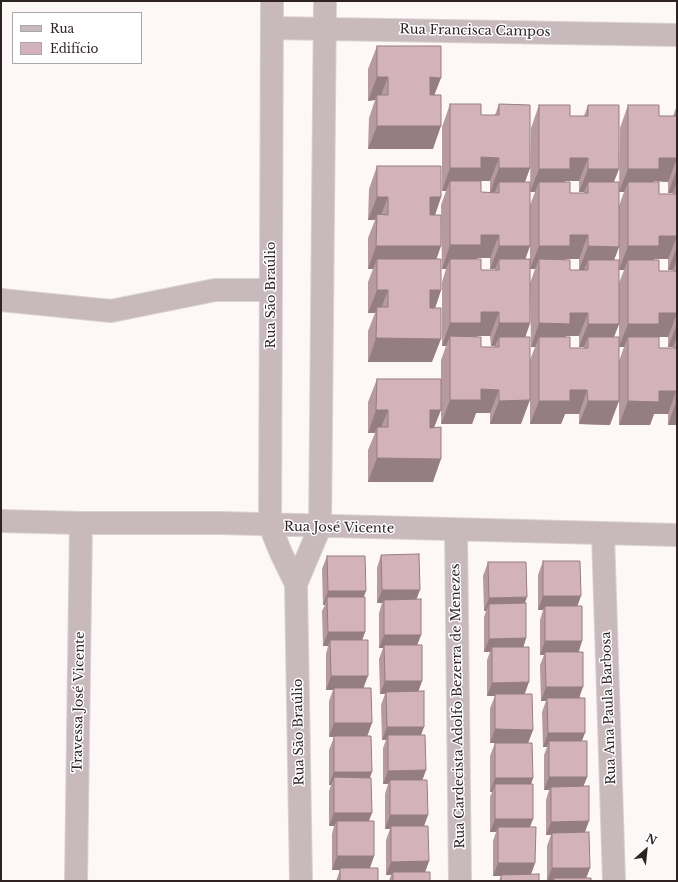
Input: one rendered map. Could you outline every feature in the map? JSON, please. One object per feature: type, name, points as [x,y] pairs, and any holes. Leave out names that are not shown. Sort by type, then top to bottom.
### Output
[{"type":"street","name":"Rua São Braúlio","points":[[272,1],[270,526],[280,553],[296,584]]},
{"type":"street","name":"Rua São Braúlio","points":[[301,881],[296,584],[320,527],[325,1]]},
{"type":"street","name":"Rua Francisca Campos","points":[[272,28],[677,34]]},
{"type":"street","points":[[1,300],[111,311],[215,290],[271,290]]},
{"type":"street","name":"Rua José Vicente","points":[[1,521],[81,523],[220,523],[270,526],[456,531],[677,535]]},
{"type":"street","name":"Travessa José Vicente","points":[[76,881],[81,523]]},
{"type":"street","name":"Rua Cardecista Adolfo Bezerra de Menezes","points":[[456,531],[460,881]]},
{"type":"street","name":"Rua Ana Paula Barbosa","points":[[603,534],[614,881]]},
{"type":"building","points":[[377,46],[441,46],[441,78],[430,77],[430,95],[441,95],[441,126],[377,126],[377,95],[388,95],[388,77],[377,77]]},
{"type":"building","points":[[450,104],[481,104],[481,115],[499,115],[499,104],[530,105],[530,168],[499,168],[499,158],[481,157],[481,168],[450,168]]},
{"type":"building","points":[[539,105],[570,105],[570,116],[588,116],[588,105],[619,105],[619,169],[588,169],[588,158],[570,158],[570,169],[539,169]]},
{"type":"building","points":[[628,105],[659,105],[659,116],[677,116],[677,158],[659,158],[659,169],[628,169]]},
{"type":"building","points":[[377,166],[441,166],[441,197],[430,197],[430,215],[441,215],[441,246],[376,246],[377,214],[388,215],[388,197],[377,197]]},
{"type":"building","points":[[450,181],[481,181],[481,192],[499,193],[499,182],[530,182],[530,246],[499,246],[499,235],[481,235],[481,245],[450,245]]},
{"type":"building","points":[[539,182],[570,182],[570,193],[588,193],[588,182],[619,182],[619,247],[588,246],[588,235],[570,235],[570,246],[539,246]]},
{"type":"building","points":[[628,182],[659,182],[659,194],[676,194],[677,183],[677,236],[659,236],[659,246],[628,246]]},
{"type":"building","points":[[377,259],[441,259],[441,290],[430,290],[430,308],[441,308],[441,339],[376,338],[377,307],[388,307],[388,290],[377,290]]},
{"type":"building","points":[[450,259],[481,259],[481,270],[499,270],[499,259],[530,259],[530,323],[499,323],[499,312],[481,312],[481,323],[450,323]]},
{"type":"building","points":[[539,259],[570,260],[570,270],[588,270],[588,260],[619,260],[619,324],[588,324],[588,313],[570,313],[570,324],[539,323]]},
{"type":"building","points":[[628,260],[659,260],[659,271],[677,271],[677,313],[659,313],[659,324],[628,324]]},
{"type":"building","points":[[450,336],[481,337],[481,347],[499,347],[499,337],[530,337],[530,400],[499,401],[499,390],[481,389],[481,400],[450,400]]},
{"type":"building","points":[[539,337],[570,337],[570,348],[588,348],[588,337],[619,337],[619,401],[588,401],[587,390],[570,390],[570,401],[539,401]]},
{"type":"building","points":[[628,337],[659,337],[659,348],[677,348],[677,402],[676,391],[659,391],[659,402],[628,401]]},
{"type":"building","points":[[377,379],[441,379],[441,410],[430,410],[430,428],[441,427],[441,459],[377,458],[377,427],[388,427],[388,410],[376,410]]},
{"type":"building","points":[[419,554],[420,590],[382,590],[381,555]]},
{"type":"building","points":[[327,556],[365,556],[366,591],[328,591]]},
{"type":"building","points":[[543,561],[580,561],[581,596],[543,596]]},
{"type":"building","points":[[488,562],[526,562],[527,597],[489,598]]},
{"type":"building","points":[[327,597],[365,597],[365,632],[328,632]]},
{"type":"building","points":[[421,599],[421,635],[384,635],[384,600]]},
{"type":"building","points":[[526,603],[526,638],[489,639],[489,604]]},
{"type":"building","points":[[545,606],[582,606],[582,641],[545,641]]},
{"type":"building","points":[[330,640],[368,640],[368,676],[331,676]]},
{"type":"building","points":[[384,645],[422,645],[422,681],[385,681]]},
{"type":"building","points":[[492,647],[529,647],[529,682],[492,683]]},
{"type":"building","points":[[545,652],[583,652],[583,687],[546,687]]},
{"type":"building","points":[[334,688],[371,688],[372,723],[334,723]]},
{"type":"building","points":[[424,691],[424,727],[387,727],[386,692]]},
{"type":"building","points":[[495,694],[532,694],[533,730],[495,729]]},
{"type":"building","points":[[547,698],[585,698],[585,733],[548,733]]},
{"type":"building","points":[[388,735],[425,735],[426,770],[388,771]]},
{"type":"building","points":[[334,736],[371,736],[372,772],[334,772]]},
{"type":"building","points":[[549,741],[587,741],[587,777],[549,777]]},
{"type":"building","points":[[495,743],[532,743],[533,778],[495,778]]},
{"type":"building","points":[[334,777],[371,778],[372,813],[334,813]]},
{"type":"building","points":[[390,780],[427,780],[428,815],[390,815]]},
{"type":"building","points":[[495,784],[533,784],[533,819],[495,819]]},
{"type":"building","points":[[589,786],[589,821],[551,822],[551,787]]},
{"type":"building","points":[[337,821],[374,821],[374,856],[337,856]]},
{"type":"building","points":[[391,826],[428,826],[429,861],[391,862]]},
{"type":"building","points":[[498,827],[536,827],[535,863],[498,863]]},
{"type":"building","points":[[589,832],[590,868],[552,868],[552,833]]},
{"type":"building","points":[[340,868],[378,868],[378,881],[340,881]]},
{"type":"building","points":[[393,872],[430,872],[430,881],[393,881]]},
{"type":"building","points":[[539,874],[539,881],[501,881],[501,875]]},
{"type":"building","points":[[554,878],[591,878],[591,881],[554,881]]}]
